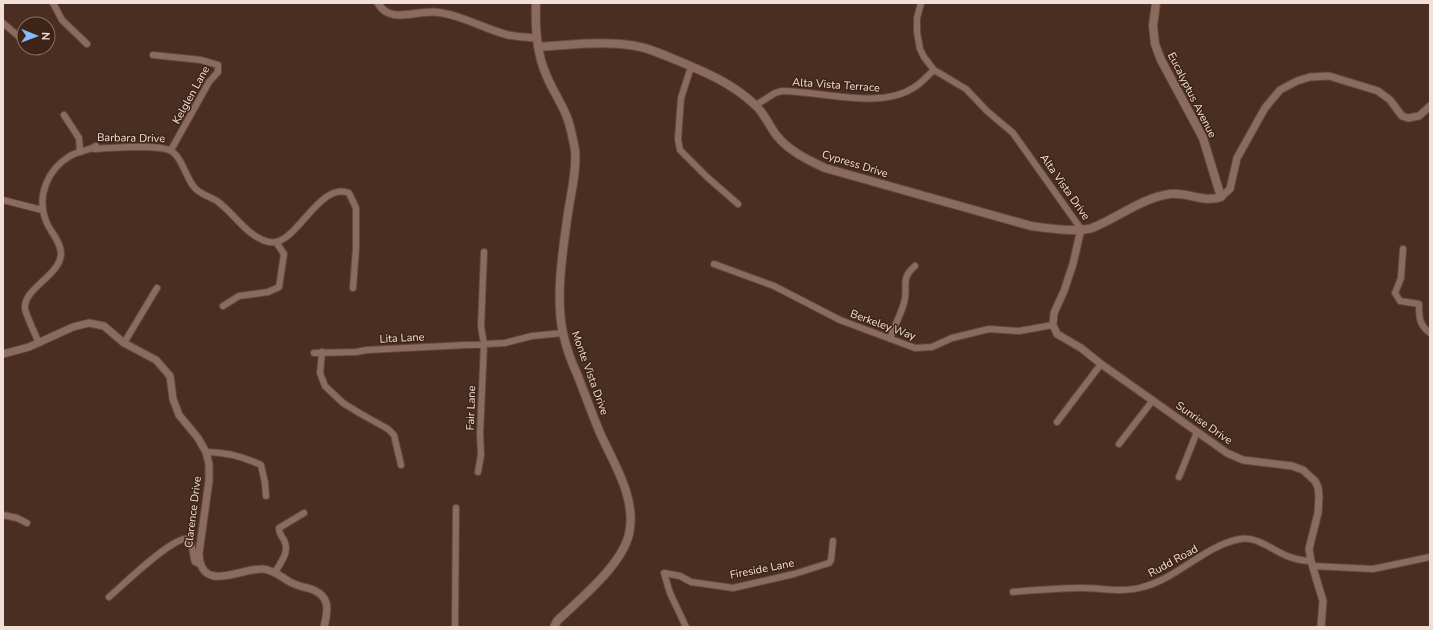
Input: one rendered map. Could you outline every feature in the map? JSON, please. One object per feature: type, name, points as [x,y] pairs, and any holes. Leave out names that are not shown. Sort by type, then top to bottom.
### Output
[{"type":"main road","name":"Monte Vista Drive","points":[[536,3],[536,38],[538,47],[545,72],[567,116],[576,161],[560,286],[560,309],[563,333],[576,372],[600,433],[618,472],[630,512],[629,535],[622,554],[609,570],[558,621],[554,627]]},
{"type":"main road","name":"Eucalyptus Avenue","points":[[1156,3],[1153,27],[1155,44],[1161,60],[1203,138],[1221,197]]},
{"type":"main road","name":"Cypress Drive","points":[[538,47],[608,43],[628,44],[647,49],[720,80],[739,91],[756,105],[778,137],[804,158],[825,168],[1031,226],[1053,229],[1081,229]]},
{"type":"main road","name":"Alta Vista Drive","points":[[1081,229],[1091,228],[1136,205],[1168,194],[1181,194],[1209,199],[1221,197]]},
{"type":"street","points":[[52,3],[62,20],[87,44]]},
{"type":"street","points":[[378,3],[384,12],[393,16],[422,12],[436,12],[453,16],[508,35],[536,38]]},
{"type":"street","name":"Alta Vista Drive","points":[[921,3],[917,18],[918,38],[920,49],[924,57],[934,70],[966,89],[987,111],[1013,133],[1081,229]]},
{"type":"street","points":[[3,23],[16,34]]},
{"type":"street","name":"Kelglen Lane","points":[[153,56],[201,60],[218,65],[218,72],[209,82],[171,150]]},
{"type":"street","points":[[691,67],[681,98],[678,145],[680,150],[686,156],[738,204]]},
{"type":"street","name":"Alta Vista Terrace","points":[[756,105],[775,93],[782,91],[871,99],[897,96],[913,89],[934,70]]},
{"type":"street","points":[[1221,197],[1230,189],[1237,158],[1269,102],[1280,90],[1297,81],[1310,77],[1329,76],[1378,91],[1387,96],[1402,116],[1408,118],[1419,116],[1430,106]]},
{"type":"street","points":[[64,115],[79,138],[80,152]]},
{"type":"street","name":"Barbara Drive","points":[[39,343],[25,308],[28,297],[55,268],[59,261],[60,254],[58,242],[46,222],[42,210],[42,201],[47,180],[51,173],[60,163],[72,155],[96,146],[94,149],[159,147],[171,150],[178,158],[194,188],[199,192],[210,196],[219,203],[257,237],[270,242],[276,242]]},
{"type":"street","points":[[223,306],[239,296],[268,292],[279,287],[284,254],[276,242],[281,240],[299,225],[324,198],[338,191],[349,193],[356,208],[356,248],[352,288]]},
{"type":"street","points":[[3,200],[42,210]]},
{"type":"street","points":[[1054,325],[1054,313],[1074,264],[1081,229]]},
{"type":"street","points":[[1403,249],[1401,278],[1395,290],[1395,295],[1400,301],[1419,304],[1418,318],[1424,329],[1430,333]]},
{"type":"street","points":[[484,252],[480,327],[484,344]]},
{"type":"street","name":"Berkeley Way","points":[[714,264],[774,286],[840,320],[915,348],[932,347],[952,338],[989,329],[1019,331],[1054,325]]},
{"type":"street","points":[[890,339],[904,304],[906,276],[915,266]]},
{"type":"street","points":[[124,343],[157,288]]},
{"type":"street","name":"Clarence Drive","points":[[3,354],[39,343],[74,327],[89,323],[104,326],[124,343],[156,360],[170,376],[173,399],[179,415],[198,438],[206,452],[209,464],[209,481],[198,553],[201,565]]},
{"type":"street","name":"Sunrise Drive","points":[[1054,325],[1057,334],[1080,348],[1227,453],[1243,460],[1292,466],[1303,470],[1315,481],[1318,487],[1319,497],[1318,513],[1310,549],[1312,563],[1323,600],[1321,627]]},
{"type":"street","name":"Lita Lane","points":[[314,353],[505,343],[532,336],[563,333]]},
{"type":"street","name":"Fair Lane","points":[[478,472],[481,455],[480,434],[484,344]]},
{"type":"street","points":[[322,352],[320,373],[325,386],[343,403],[388,428],[394,435],[401,465]]},
{"type":"street","points":[[1057,422],[1101,364]]},
{"type":"street","points":[[1119,444],[1153,400]]},
{"type":"street","points":[[1178,477],[1197,432]]},
{"type":"street","points":[[206,452],[217,452],[261,465],[266,496]]},
{"type":"street","points":[[455,627],[456,508]]},
{"type":"street","points":[[275,572],[287,551],[287,547],[279,533],[279,528],[304,513]]},
{"type":"street","points":[[3,515],[17,518],[27,523]]},
{"type":"street","points":[[109,597],[148,563],[174,543],[185,538],[191,542],[195,562],[201,565],[210,575],[219,576],[238,574],[262,569],[272,570],[292,583],[313,590],[323,596],[328,610],[324,627]]},
{"type":"street","name":"Rudd Road","points":[[1013,592],[1081,588],[1126,590],[1142,588],[1160,581],[1220,545],[1241,539],[1253,539],[1288,557],[1312,563],[1373,569],[1430,557]]},
{"type":"street","name":"Fireside Lane","points":[[686,627],[670,593],[664,573],[680,576],[691,582],[733,588],[794,574],[829,563],[831,560],[833,541]]}]
